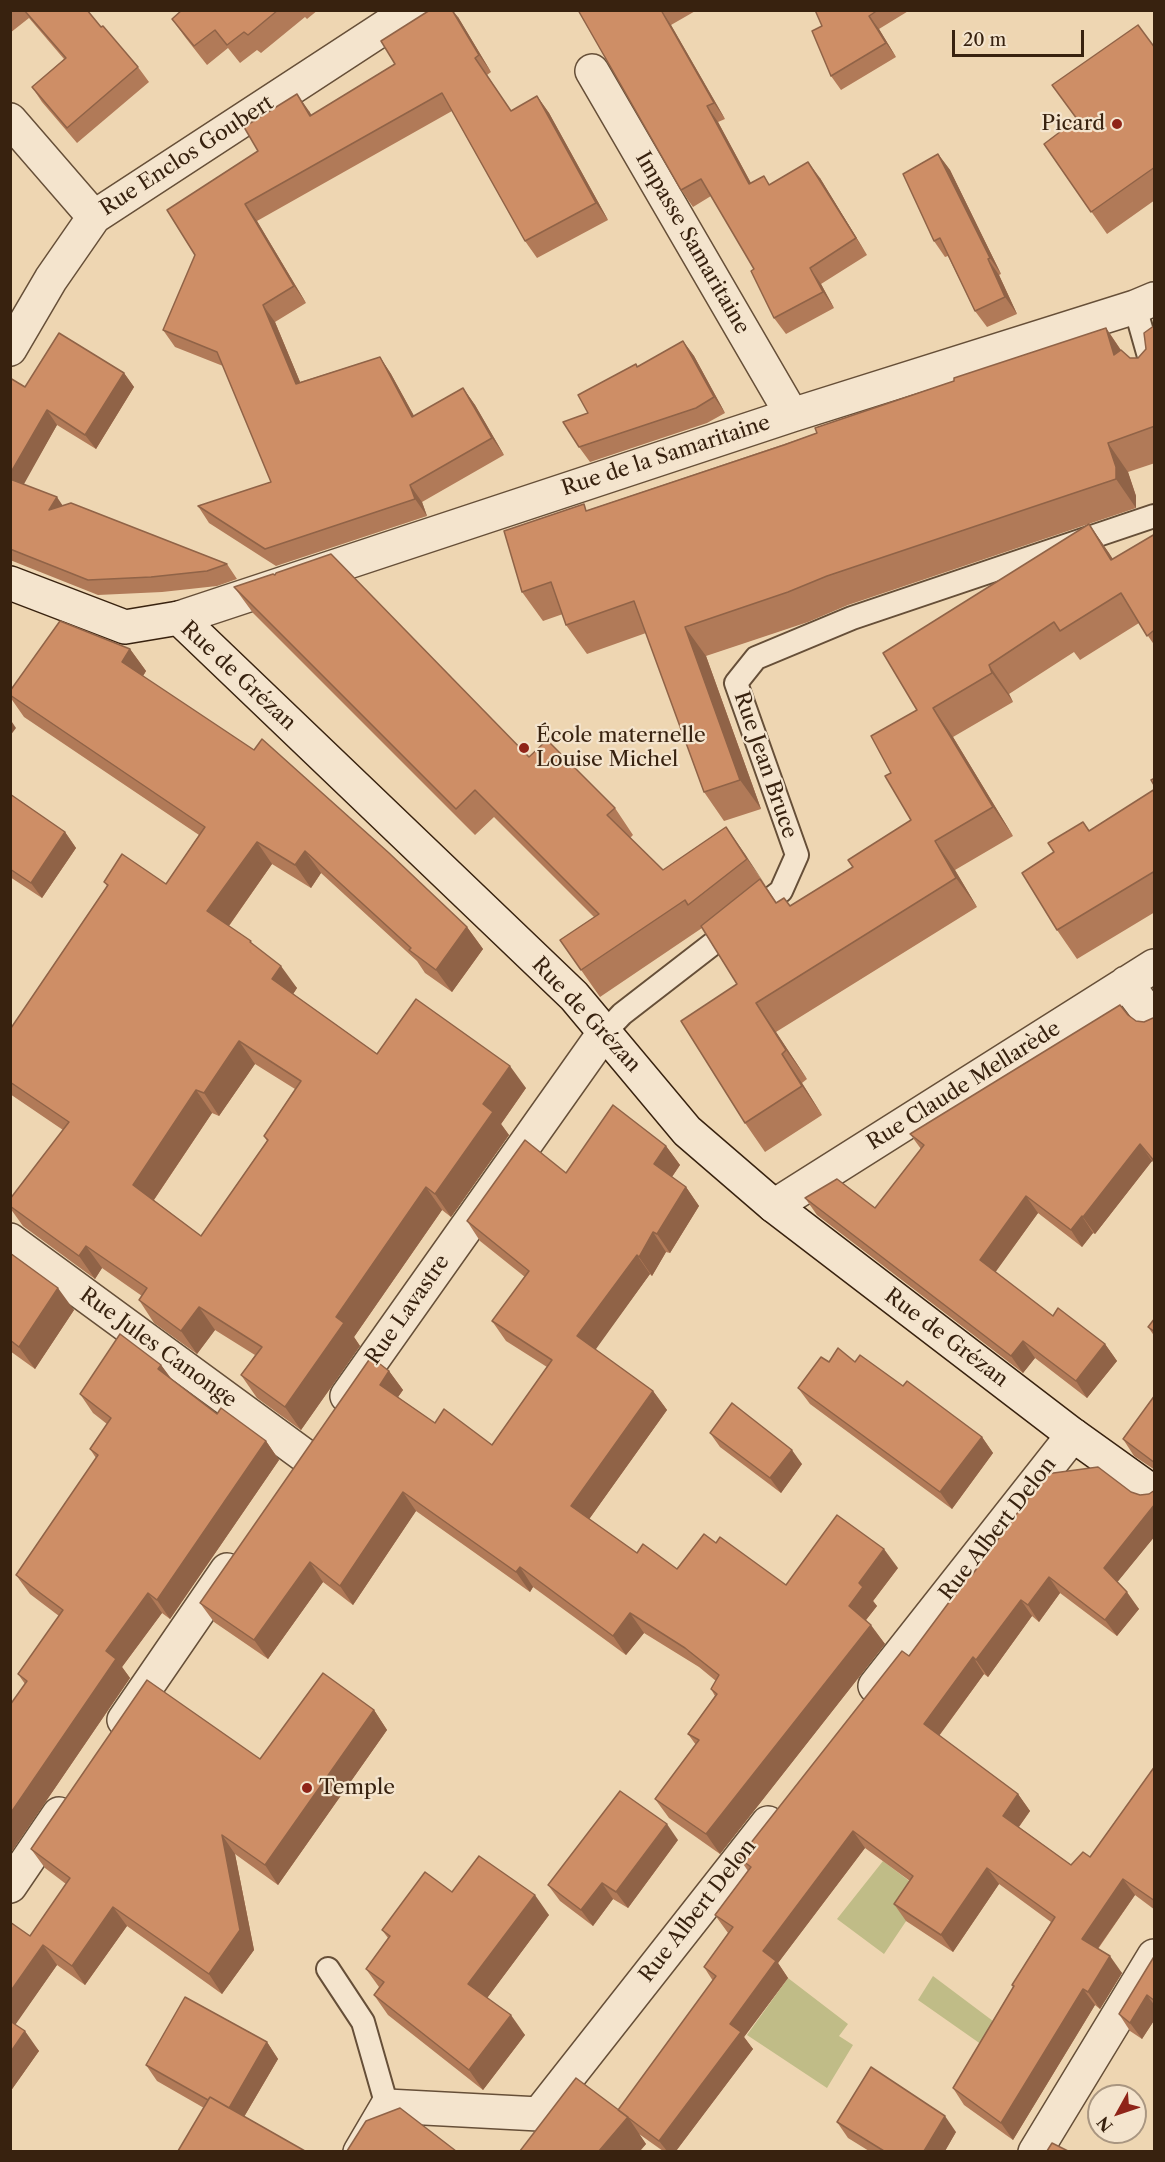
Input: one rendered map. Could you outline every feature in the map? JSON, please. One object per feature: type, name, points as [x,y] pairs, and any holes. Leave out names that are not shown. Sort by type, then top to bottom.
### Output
[{"type":"street","name":"Rue Enclos Goubert","points":[[10,349],[51,279],[94,217],[411,10]]},
{"type":"street","name":"Impasse Samaritaine","points":[[592,71],[792,415]]},
{"type":"street","points":[[10,120],[94,217]]},
{"type":"street","name":"Rue de la Samaritaine","points":[[179,618],[792,415],[1145,303]]},
{"type":"street","name":"Rue de Grézan","points":[[10,583],[125,627],[179,618],[566,988],[687,1131],[774,1206],[1073,1435],[1155,1492]]},
{"type":"street","name":"Rue Claude Mellarède","points":[[774,1206],[1155,966]]},
{"type":"street","points":[[1126,983],[1155,1020]]},
{"type":"street","name":"Rue Lavastre","points":[[299,1466],[604,1033]]},
{"type":"street","name":"Rue Jules Canonge","points":[[10,1240],[299,1466]]},
{"type":"street","name":"Rue Albert Delon","points":[[858,1708],[1073,1435]]},
{"type":"street","points":[[104,1749],[245,1544]]},
{"type":"street","points":[[10,1886],[78,1788]]},
{"type":"street","name":"Rue Albert Delon","points":[[387,2106],[539,2114],[784,1803]]},
{"type":"street","points":[[1035,2151],[1155,1956]]},
{"type":"street","points":[[360,2151],[387,2106]]},
{"type":"lane","points":[[1145,303],[1155,374]]},
{"type":"lane","name":"Rue Jean Bruce","points":[[604,1033],[622,1014],[781,891],[796,855],[736,683],[756,658],[852,618],[1155,516]]},
{"type":"lane","points":[[328,1969],[363,2022],[387,2106]]},
{"type":"shaded area","points":[[883,1861],[925,1893],[884,1954],[837,1919]]},
{"type":"shaded area","points":[[933,1976],[1009,2033],[995,2054],[918,2000]]},
{"type":"shaded area","points":[[788,1978],[848,2024],[839,2036],[853,2045],[827,2088],[747,2035]]},
{"type":"building","points":[[24,10],[87,10],[138,67],[67,128],[32,87],[66,58]]},
{"type":"building","points":[[182,10],[278,10],[248,35],[244,32],[227,45],[215,30],[194,46],[172,19]]},
{"type":"building","points":[[430,10],[452,10],[479,55],[475,58],[511,111],[537,96],[596,203],[525,241],[442,93],[245,204],[294,286],[263,305],[296,384],[380,357],[412,417],[463,388],[492,438],[410,485],[415,499],[265,549],[198,506],[271,482],[217,352],[163,330],[195,255],[167,210],[258,151],[244,127],[297,94],[310,116],[395,64],[381,41]]},
{"type":"building","points":[[578,10],[661,10],[714,103],[707,106],[749,184],[764,176],[769,185],[808,162],[856,238],[810,268],[823,292],[774,318],[751,271],[754,269],[701,179],[681,190]]},
{"type":"building","points":[[815,10],[878,10],[869,16],[886,43],[831,76],[812,31],[822,26]]},
{"type":"building","name":"Picard","points":[[1138,25],[1155,48],[1155,167],[1091,212],[1044,144],[1077,119],[1052,85]]},
{"type":"building","points":[[938,154],[990,258],[988,259],[1005,297],[975,311],[940,238],[934,241],[903,174]]},
{"type":"building","points":[[1155,325],[1155,426],[1108,443],[1116,467],[1116,479],[827,576],[788,592],[685,627],[740,780],[704,792],[634,601],[566,625],[551,582],[522,592],[504,531],[584,504],[586,511],[784,445],[817,433],[815,428],[954,381],[954,378],[1106,328],[1114,355],[1121,350],[1130,358],[1138,358],[1146,349],[1144,333]]},
{"type":"building","points":[[59,333],[124,373],[85,435],[47,410],[10,474],[10,378],[25,387]]},
{"type":"building","points":[[683,341],[714,397],[696,408],[579,447],[563,422],[588,413],[578,395],[636,364],[637,367]]},
{"type":"building","points":[[10,479],[57,497],[49,510],[71,503],[227,564],[207,571],[88,580],[10,549]]},
{"type":"building","points":[[1089,524],[1111,560],[1155,534],[1155,633],[1153,631],[1147,636],[1121,593],[1060,631],[1054,622],[989,665],[992,673],[933,708],[993,807],[935,841],[956,878],[756,1003],[786,1050],[782,1054],[802,1086],[745,1123],[681,1021],[737,984],[701,926],[760,879],[776,903],[784,898],[790,906],[853,867],[848,860],[911,820],[885,776],[891,773],[871,736],[917,710],[883,653]]},
{"type":"building","points":[[331,554],[529,757],[547,740],[615,808],[607,815],[663,870],[726,827],[747,859],[688,905],[685,900],[581,970],[560,940],[599,914],[475,790],[456,809],[234,587],[275,575]]},
{"type":"building","points":[[60,621],[130,649],[122,662],[254,750],[262,739],[389,853],[467,927],[436,970],[409,950],[411,948],[305,851],[295,865],[257,842],[207,911],[251,941],[281,966],[272,979],[377,1054],[416,999],[510,1066],[483,1104],[493,1112],[435,1194],[426,1187],[336,1317],[344,1323],[285,1407],[241,1375],[262,1347],[199,1307],[181,1331],[139,1300],[147,1288],[86,1246],[79,1256],[10,1206],[10,1199],[69,1122],[10,1082],[10,1027],[108,885],[104,882],[122,854],[166,884],[205,827],[10,695],[10,691]],"holes":[[[239,1041],[301,1081],[264,1136],[268,1140],[201,1236],[133,1185],[196,1090],[204,1093]]]},
{"type":"building","points":[[1155,789],[1155,871],[1057,930],[1022,873],[1054,852],[1048,843],[1083,822],[1089,831]]},
{"type":"building","points":[[10,794],[65,832],[31,883],[10,869]]},
{"type":"building","points":[[1120,1005],[1136,1021],[1144,1022],[1155,1017],[1155,1162],[1140,1144],[1071,1230],[1026,1196],[980,1260],[1053,1316],[1058,1308],[1105,1344],[1076,1381],[1023,1341],[1011,1356],[805,1198],[837,1179],[875,1208],[924,1145],[910,1134]]},
{"type":"building","points":[[613,1105],[666,1146],[654,1164],[686,1187],[657,1234],[653,1232],[639,1257],[637,1255],[577,1336],[653,1391],[571,1506],[637,1553],[643,1544],[677,1569],[704,1534],[716,1543],[720,1537],[786,1585],[837,1515],[884,1549],[859,1583],[863,1587],[849,1606],[871,1625],[706,1834],[655,1799],[699,1740],[688,1734],[717,1694],[711,1689],[719,1675],[685,1648],[630,1613],[613,1636],[520,1567],[516,1572],[403,1492],[340,1586],[310,1562],[254,1640],[200,1603],[371,1357],[389,1371],[380,1385],[435,1423],[444,1409],[492,1445],[552,1360],[492,1321],[529,1271],[467,1221],[525,1140],[566,1173]]},
{"type":"building","points":[[10,1253],[58,1288],[19,1347],[10,1340]]},
{"type":"building","points":[[1155,1318],[1155,1332],[1148,1327]]},
{"type":"building","points":[[120,1334],[161,1365],[158,1369],[217,1414],[221,1408],[266,1441],[157,1600],[148,1593],[106,1651],[116,1659],[10,1814],[10,1705],[27,1681],[18,1674],[63,1610],[16,1575],[98,1455],[90,1449],[111,1418],[80,1394]]},
{"type":"building","points":[[838,1348],[855,1362],[860,1355],[903,1386],[907,1381],[982,1437],[940,1492],[798,1388],[821,1357],[829,1362]]},
{"type":"building","points":[[1155,1395],[1155,1463],[1123,1439]]},
{"type":"building","points":[[732,1403],[792,1450],[770,1478],[710,1433]]},
{"type":"building","points":[[1098,1467],[1131,1492],[1140,1495],[1149,1494],[1155,1490],[1155,1504],[1104,1568],[1127,1592],[1105,1620],[1049,1577],[1028,1605],[1021,1600],[976,1660],[973,1657],[924,1724],[1018,1794],[1003,1816],[1071,1865],[1083,1852],[1090,1857],[1155,1766],[1155,1901],[1123,1879],[1082,1939],[1110,1956],[1088,1992],[1083,1989],[1001,2123],[953,2088],[1014,1986],[1012,1985],[1055,1917],[987,1868],[941,1935],[894,1904],[913,1876],[853,1831],[763,1951],[776,1961],[730,2024],[741,2032],[659,2141],[618,2110],[716,1976],[704,1967],[733,1927],[715,1915],[751,1867],[739,1858],[902,1651],[909,1656],[1046,1474]]},
{"type":"building","points":[[323,1673],[374,1710],[265,1865],[222,1835],[240,1930],[209,1974],[113,1907],[72,1966],[43,1945],[10,1992],[10,1922],[30,1936],[70,1878],[31,1849],[147,1680],[260,1759]]},
{"type":"building","points":[[620,1791],[667,1824],[616,1892],[602,1883],[581,1910],[548,1885]]},
{"type":"building","points":[[479,1856],[535,1895],[468,1984],[511,2015],[469,2070],[374,1995],[384,1982],[366,1969],[390,1936],[382,1930],[425,1872],[452,1892]]},
{"type":"building","points":[[1155,1955],[1155,2001],[1147,1995],[1130,2023],[1119,2014]]},
{"type":"building","points":[[185,1997],[267,2042],[229,2108],[210,2097],[208,2100],[146,2065]]},
{"type":"building","points":[[10,2021],[25,2031],[10,2053]]},
{"type":"building","points":[[871,2067],[945,2116],[924,2151],[884,2151],[837,2122]]},
{"type":"building","points":[[576,2078],[628,2117],[599,2151],[520,2151]]},
{"type":"building","points":[[210,2097],[305,2151],[178,2151]]},
{"type":"building","points":[[400,2108],[456,2151],[347,2151],[366,2121]]},
{"type":"building","points":[[1052,2143],[1068,2151],[1047,2151]]},
{"type":"place","name":"Picard","points":[[1117,124]]},
{"type":"place","name":"École maternelle Louise Michel","points":[[524,748]]},
{"type":"place","name":"Temple","points":[[307,1788]]}]
